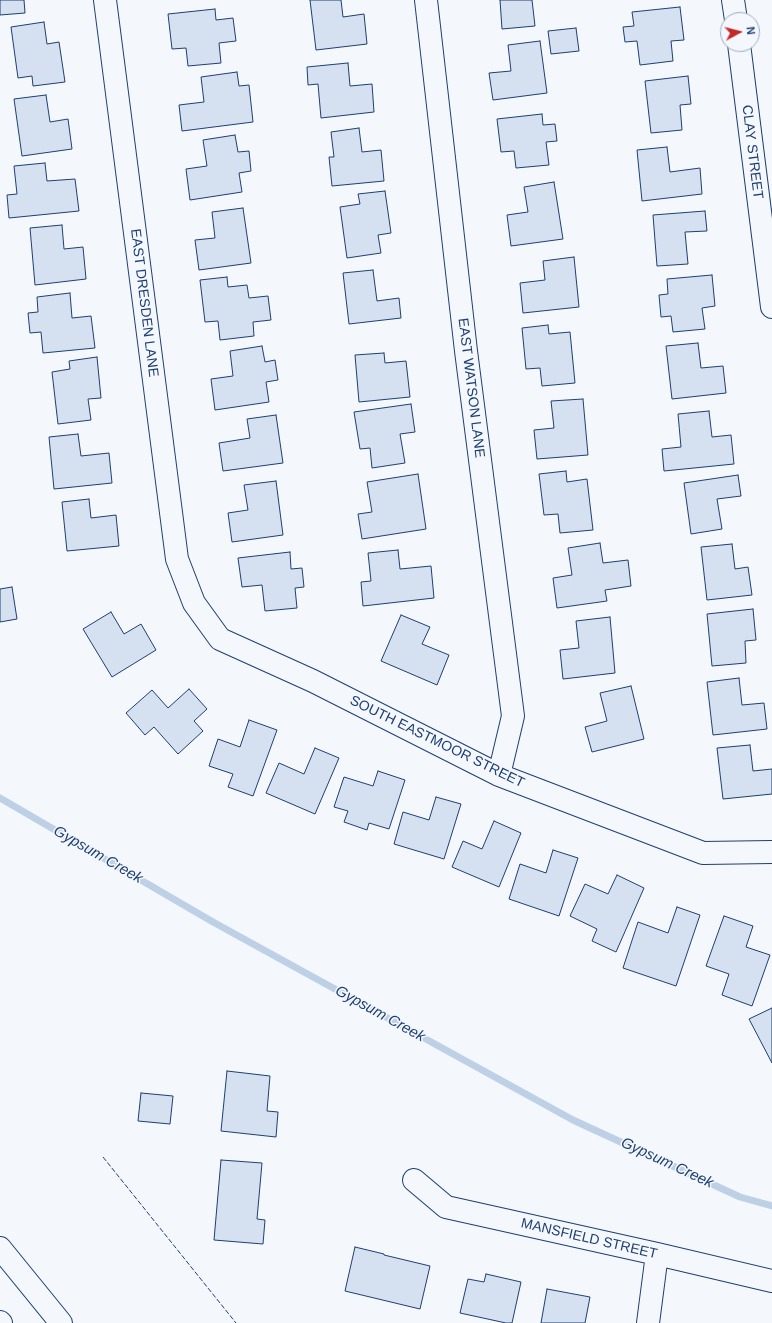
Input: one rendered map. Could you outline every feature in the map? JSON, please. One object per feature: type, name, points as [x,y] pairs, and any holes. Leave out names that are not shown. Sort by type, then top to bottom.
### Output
[{"type":"main road","name":"EAST DRESDEN LANE","points":[[105,0],[177,559],[194,604]]},
{"type":"main road","name":"EAST WATSON LANE","points":[[426,0],[466,351],[513,716],[499,775]]},
{"type":"main road","points":[[733,0],[735,12]]},
{"type":"main road","name":"CLAY STREET","points":[[740,52],[772,307]]},
{"type":"main road","name":"SOUTH EASTMOOR STREET","points":[[194,604],[220,639],[313,681],[499,775],[703,853],[772,852]]},
{"type":"main road","name":"MANSFIELD STREET","points":[[414,1180],[446,1207],[772,1281]]},
{"type":"main road","points":[[0,1248],[61,1323]]},
{"type":"main road","points":[[648,1323],[657,1254]]},
{"type":"building","points":[[0,0],[24,0],[25,13],[0,15]]},
{"type":"building","points":[[310,0],[341,0],[343,17],[364,14],[367,44],[316,50]]},
{"type":"building","points":[[500,0],[532,0],[535,26],[502,29]]},
{"type":"building","points":[[680,7],[684,40],[671,41],[673,61],[640,65],[637,41],[625,42],[623,27],[634,26],[632,12]]},
{"type":"building","points":[[215,9],[216,20],[233,18],[236,41],[219,43],[221,63],[188,66],[186,48],[172,49],[168,14]]},
{"type":"building","points":[[44,22],[47,44],[59,42],[65,82],[33,86],[32,76],[18,78],[11,27]]},
{"type":"building","points":[[576,28],[579,51],[551,54],[548,31]]},
{"type":"building","points":[[540,41],[547,93],[493,100],[489,73],[511,71],[508,45]]},
{"type":"building","points":[[348,63],[350,86],[372,84],[374,112],[321,118],[318,84],[308,85],[307,67]]},
{"type":"building","points":[[237,72],[239,86],[249,85],[253,122],[182,131],[179,105],[204,102],[201,77]]},
{"type":"building","points":[[688,76],[691,104],[680,105],[682,130],[651,133],[645,81]]},
{"type":"building","points":[[46,95],[50,122],[68,119],[72,149],[22,156],[14,99]]},
{"type":"building","points":[[542,114],[543,125],[555,124],[557,141],[546,142],[549,165],[516,168],[514,151],[501,152],[497,119]]},
{"type":"building","points":[[359,128],[362,152],[381,150],[384,181],[332,186],[329,157],[334,157],[331,132]]},
{"type":"building","points":[[235,135],[238,152],[249,151],[251,171],[239,173],[242,192],[190,200],[186,169],[207,166],[203,140]]},
{"type":"building","points":[[667,147],[670,172],[700,168],[702,194],[642,201],[637,150]]},
{"type":"building","points":[[45,163],[47,181],[75,179],[79,211],[9,218],[7,195],[17,194],[14,166]]},
{"type":"building","points":[[554,182],[563,239],[511,246],[507,215],[528,212],[524,187]]},
{"type":"building","points":[[385,191],[391,233],[378,235],[381,253],[347,258],[340,207],[360,204],[358,194]]},
{"type":"building","points":[[243,208],[251,263],[199,270],[195,240],[215,238],[212,212]]},
{"type":"building","points":[[705,211],[707,231],[685,232],[688,264],[657,266],[653,215]]},
{"type":"building","points":[[62,225],[64,249],[83,247],[86,279],[35,285],[30,228]]},
{"type":"building","points":[[574,257],[579,307],[523,313],[520,283],[545,280],[543,261]]},
{"type":"building","points":[[373,270],[377,301],[399,298],[401,318],[349,324],[343,273]]},
{"type":"building","points":[[712,275],[715,306],[702,308],[705,329],[673,332],[671,316],[661,317],[659,295],[668,294],[667,279]]},
{"type":"building","points":[[227,277],[228,287],[247,285],[249,298],[268,296],[271,320],[253,322],[254,336],[220,340],[218,321],[205,322],[200,280]]},
{"type":"building","points":[[70,293],[72,318],[91,316],[95,348],[43,353],[41,332],[30,333],[28,313],[38,312],[37,297]]},
{"type":"building","points":[[548,325],[549,334],[570,332],[575,383],[542,386],[540,368],[526,369],[522,328]]},
{"type":"building","points":[[698,343],[701,368],[723,366],[726,393],[672,399],[666,346]]},
{"type":"building","points":[[262,346],[265,362],[275,360],[278,380],[266,382],[269,402],[215,410],[211,379],[233,376],[230,351]]},
{"type":"building","points":[[384,353],[385,363],[406,361],[410,397],[359,402],[355,355]]},
{"type":"building","points":[[97,357],[101,398],[88,399],[91,420],[58,424],[52,372],[70,369],[69,361]]},
{"type":"building","points":[[583,399],[588,455],[537,459],[534,430],[554,428],[551,401]]},
{"type":"building","points":[[411,404],[415,432],[400,434],[405,463],[372,468],[370,448],[360,449],[354,412]]},
{"type":"building","points":[[709,411],[712,437],[731,435],[734,464],[664,471],[662,449],[681,447],[678,414]]},
{"type":"building","points":[[276,415],[283,463],[223,471],[219,443],[250,438],[247,419]]},
{"type":"building","points":[[78,434],[81,456],[109,453],[112,483],[54,489],[49,437]]},
{"type":"building","points":[[566,471],[567,482],[587,479],[593,530],[560,533],[558,514],[544,515],[539,474]]},
{"type":"building","points":[[418,474],[426,529],[362,539],[358,514],[372,512],[367,482]]},
{"type":"building","points":[[738,475],[741,496],[717,499],[722,529],[691,534],[684,483]]},
{"type":"building","points":[[276,481],[283,535],[232,542],[228,513],[248,510],[244,485]]},
{"type":"building","points":[[89,499],[91,518],[116,515],[119,546],[67,551],[62,502]]},
{"type":"building","points":[[600,543],[603,563],[628,560],[631,586],[605,590],[607,601],[557,608],[553,578],[572,575],[568,548]]},
{"type":"building","points":[[732,544],[735,569],[748,567],[752,595],[707,600],[701,547]]},
{"type":"building","points":[[398,550],[400,569],[431,566],[434,598],[363,606],[361,582],[371,581],[368,553]]},
{"type":"building","points":[[290,552],[291,569],[302,568],[304,587],[295,588],[297,608],[265,611],[262,585],[242,587],[238,558]]},
{"type":"building","points":[[12,587],[17,619],[0,622],[0,589]]},
{"type":"building","points":[[753,609],[756,640],[745,641],[746,663],[712,666],[707,614]]},
{"type":"building","points":[[111,612],[124,634],[141,624],[156,650],[112,677],[83,629]]},
{"type":"building","points":[[401,615],[430,627],[422,644],[449,655],[437,685],[381,661]]},
{"type":"building","points":[[610,617],[615,673],[563,679],[560,650],[579,648],[576,621]]},
{"type":"building","points":[[739,678],[742,705],[764,703],[767,729],[713,735],[707,682]]},
{"type":"building","points":[[631,686],[644,739],[592,752],[585,727],[607,721],[600,693]]},
{"type":"building","points":[[189,689],[207,709],[194,721],[203,731],[178,754],[154,727],[145,735],[126,713],[152,690],[168,708]]},
{"type":"building","points":[[249,720],[277,730],[253,796],[228,787],[233,774],[209,766],[218,739],[240,747]]},
{"type":"building","points":[[750,745],[753,771],[772,769],[772,794],[723,799],[717,748]]},
{"type":"building","points":[[315,748],[339,758],[315,814],[266,793],[279,763],[304,774]]},
{"type":"building","points":[[378,771],[405,780],[389,829],[369,823],[367,830],[344,822],[348,811],[334,807],[344,777],[373,786]]},
{"type":"building","points":[[436,797],[461,804],[444,859],[394,844],[403,812],[429,820]]},
{"type":"building","points":[[494,821],[521,833],[499,887],[452,867],[463,841],[482,849]]},
{"type":"building","points":[[553,850],[578,858],[559,916],[509,899],[520,864],[546,873]]},
{"type":"building","points":[[617,875],[644,888],[616,952],[592,941],[597,929],[570,916],[585,884],[608,894]]},
{"type":"building","points":[[677,907],[700,915],[676,986],[623,968],[638,922],[668,933]]},
{"type":"building","points":[[724,916],[753,926],[746,947],[770,955],[752,1006],[722,995],[729,974],[706,966]]},
{"type":"building","points":[[772,1008],[772,1063],[749,1019]]},
{"type":"building","points":[[227,1071],[270,1076],[267,1111],[278,1112],[276,1137],[221,1131]]},
{"type":"building","points":[[141,1093],[173,1096],[170,1124],[138,1121]]},
{"type":"building","points":[[221,1160],[262,1163],[257,1219],[265,1220],[263,1244],[214,1240]]},
{"type":"building","points":[[355,1247],[430,1266],[420,1309],[345,1291]]},
{"type":"building","points":[[486,1274],[521,1282],[512,1323],[460,1313],[468,1279],[484,1282]]},
{"type":"building","points":[[547,1289],[590,1297],[585,1323],[541,1323]]},
{"type":"waterway","name":"Gypsum Creek","points":[[0,798],[213,922],[573,1120],[740,1197],[772,1206]]},
{"type":"fence","points":[[103,1157],[236,1323]]}]
